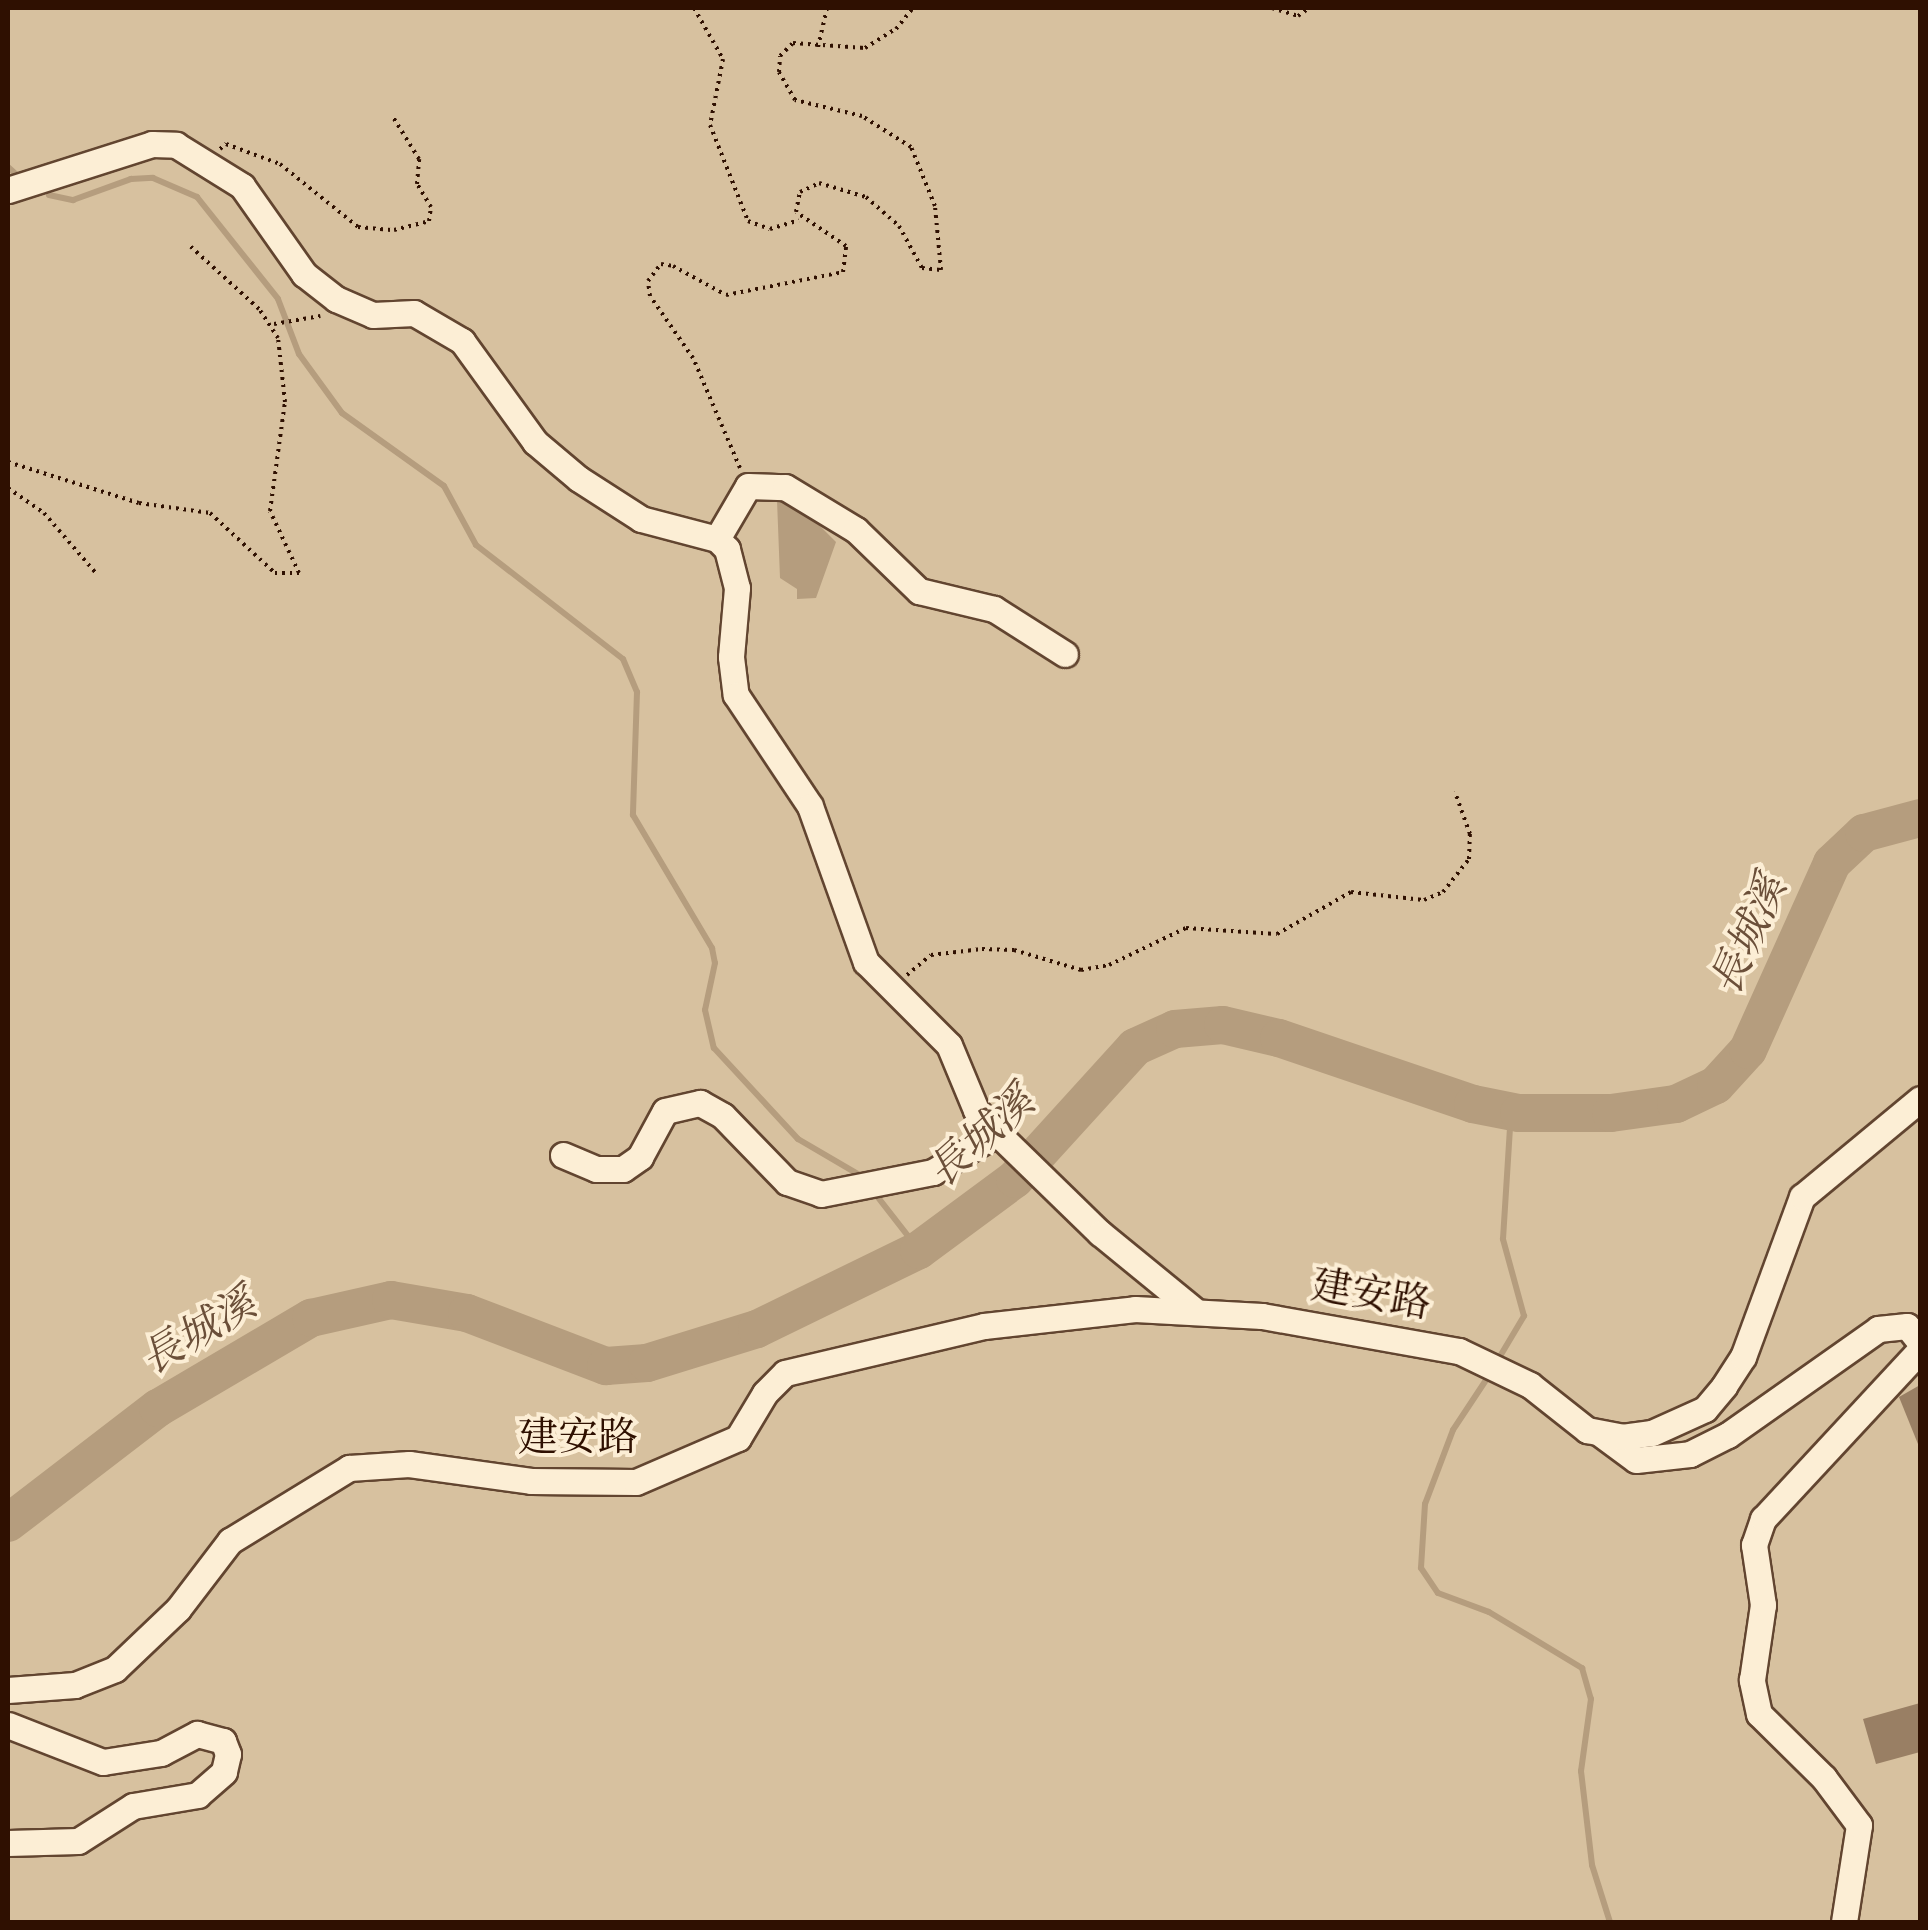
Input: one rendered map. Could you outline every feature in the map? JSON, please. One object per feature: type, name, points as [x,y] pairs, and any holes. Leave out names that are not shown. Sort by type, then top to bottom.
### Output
[{"type":"street","points":[[8,190],[162,142],[204,162],[242,186],[304,274],[336,299],[373,315],[414,314],[462,341],[536,442],[579,479],[640,520],[717,539],[726,548],[737,588],[731,657],[736,695],[803,792],[838,876],[853,939],[894,995],[949,1045],[976,1110],[1100,1233],[1194,1309]]},
{"type":"street","points":[[717,539],[748,486],[795,490],[856,530],[920,590],[994,609],[1065,654]]},
{"type":"street","points":[[1602,1435],[1652,1434],[1705,1409],[1742,1357],[1802,1197],[1920,1100]]},
{"type":"street","points":[[563,1155],[596,1169],[623,1169],[640,1156],[665,1111],[700,1103],[723,1116],[787,1182],[820,1194],[934,1172],[1003,1139]]},
{"type":"street","name":"建安路","points":[[8,1690],[74,1685],[114,1669],[178,1609],[230,1541],[349,1468],[409,1464],[531,1481],[636,1482],[738,1438],[774,1381],[804,1366],[1037,1318],[1194,1309],[1425,1342],[1517,1377],[1602,1435]]},
{"type":"street","points":[[1602,1435],[1636,1460],[1690,1454],[1728,1436],[1878,1329],[1907,1326],[1920,1342]]},
{"type":"street","points":[[1844,1922],[1860,1825],[1824,1778],[1760,1714],[1752,1680],[1762,1605],[1754,1545],[1764,1518],[1920,1350]]},
{"type":"street","points":[[8,1725],[102,1762],[161,1753],[197,1734],[224,1741],[228,1754],[224,1772],[198,1795],[133,1806],[78,1841],[8,1843]]},
{"type":"path","points":[[694,8],[724,59],[710,126],[748,221],[770,229],[799,220],[840,239],[849,257],[842,272],[739,294],[712,291],[661,264],[648,281],[650,296],[693,358],[748,486]]},
{"type":"path","points":[[818,48],[827,8]]},
{"type":"path","points":[[799,220],[798,202],[808,185],[841,187],[886,212],[929,274],[944,261],[935,206],[911,147],[873,121],[787,94],[780,56],[793,44],[865,48],[896,29],[913,8]]},
{"type":"path","points":[[1272,8],[1298,16],[1309,8]]},
{"type":"path","points":[[204,162],[226,144],[280,164],[358,227],[394,230],[429,221],[431,207],[417,184],[419,159],[393,117]]},
{"type":"path","points":[[8,462],[138,503],[210,513],[276,572],[299,573],[270,511],[285,402],[278,338],[259,309],[190,246]]},
{"type":"path","points":[[8,488],[44,513],[96,572]]},
{"type":"path","points":[[894,995],[916,962],[931,955],[1014,950],[1080,970],[1109,965],[1186,928],[1278,934],[1351,892],[1424,900],[1443,892],[1469,859],[1470,834],[1454,792]]},
{"type":"shaded area","points":[[8,8],[1920,8],[1920,1922],[8,1922]]},
{"type":"shaded area","points":[[790,496],[836,542],[816,598],[797,599],[797,589],[780,578],[777,500]]},
{"type":"building","points":[[1920,1385],[1920,1449],[1899,1397]]},
{"type":"building","points":[[1920,1703],[1920,1752],[1876,1764],[1863,1719]]},
{"type":"waterway","points":[[8,167],[18,176]]},
{"type":"waterway","points":[[49,195],[73,200],[131,179],[153,178],[197,197],[278,299],[299,354],[342,413],[444,486],[476,545],[623,659],[637,692],[633,815],[712,948],[715,963],[705,1010],[714,1048],[798,1139],[863,1177]]},
{"type":"waterway","name":"長城溪","points":[[8,1523],[158,1408],[311,1318],[391,1300],[467,1313],[606,1366],[647,1363],[757,1329],[919,1250],[1015,1179],[1135,1047],[1175,1029],[1223,1025],[1279,1038],[1473,1104],[1519,1113],[1611,1113],[1676,1104],[1716,1085],[1748,1050],[1832,863],[1864,833],[1920,818]]},
{"type":"waterway","points":[[1496,1363],[1524,1316],[1503,1239],[1511,1111]]},
{"type":"waterway","points":[[873,1191],[919,1250]]},
{"type":"waterway","points":[[1490,1374],[1453,1430],[1425,1504],[1421,1568],[1438,1593],[1489,1612],[1582,1668],[1591,1699],[1581,1771],[1592,1865],[1610,1922]]}]
